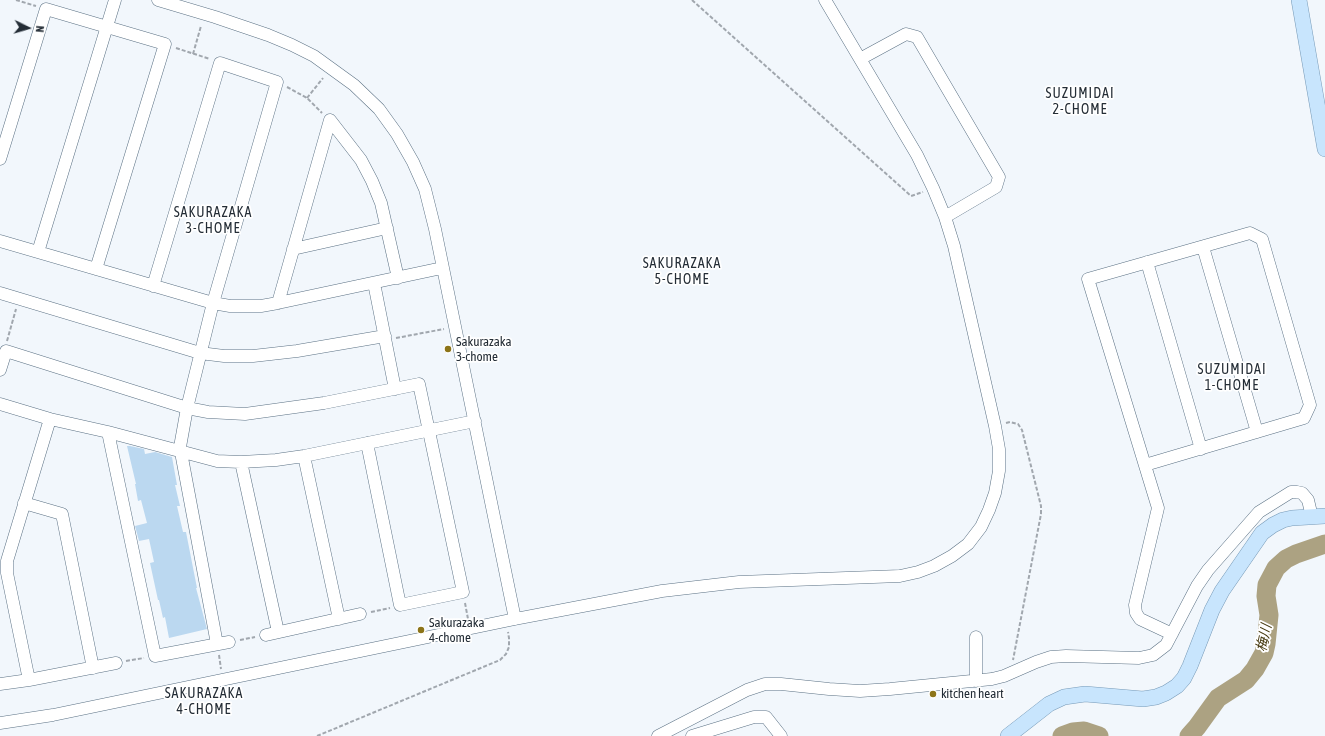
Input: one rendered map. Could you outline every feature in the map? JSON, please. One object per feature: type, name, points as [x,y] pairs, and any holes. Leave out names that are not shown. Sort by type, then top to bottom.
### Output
[{"type":"main road","points":[[1299,0],[1325,149]]},
{"type":"main road","points":[[1008,736],[1049,704],[1064,697],[1085,694],[1143,699],[1156,697],[1177,686],[1184,678],[1190,666],[1212,610],[1222,591],[1262,533],[1283,520],[1292,518],[1319,517]]},
{"type":"street","points":[[38,252],[115,0]]},
{"type":"street","points":[[158,0],[268,34],[292,44],[314,56],[354,85],[383,115],[397,134],[413,162],[425,189],[435,229],[475,421],[510,620]]},
{"type":"street","points":[[0,723],[53,715],[510,620],[662,592],[739,582],[894,576],[918,572],[934,566],[952,556],[968,544],[981,527],[995,493],[999,471],[998,449],[995,426],[954,246],[945,217],[917,155],[826,0]]},
{"type":"street","points":[[0,160],[46,9],[165,44],[96,269]]},
{"type":"street","points":[[860,59],[906,34],[917,37],[998,177],[996,187],[945,217]]},
{"type":"street","points":[[154,286],[220,63],[277,82],[213,303],[187,408],[180,447],[217,644]]},
{"type":"street","points":[[330,120],[361,160],[381,203],[398,278]]},
{"type":"street","points":[[278,303],[292,249],[330,120]]},
{"type":"street","points":[[292,249],[387,228]]},
{"type":"street","points":[[1145,465],[1304,418],[1310,405],[1262,239],[1250,233],[1088,279],[1158,508],[1135,605],[1136,613],[1140,619],[1172,634]]},
{"type":"street","points":[[0,241],[213,303],[230,306],[261,306],[278,303],[442,268]]},
{"type":"street","points":[[1203,247],[1257,432]]},
{"type":"street","points":[[1147,262],[1201,449]]},
{"type":"street","points":[[374,283],[395,389]]},
{"type":"street","points":[[0,293],[200,353],[224,356],[253,356],[385,338]]},
{"type":"street","points":[[0,370],[6,351],[187,408],[208,412],[245,414],[324,403],[419,384],[463,592],[400,605],[367,443]]},
{"type":"street","points":[[0,404],[50,419],[108,432],[217,461],[241,462],[276,460],[304,456],[475,421]]},
{"type":"street","points":[[29,680],[7,573],[7,561],[50,419]]},
{"type":"street","points":[[108,432],[155,656],[229,642]]},
{"type":"street","points":[[304,456],[339,618]]},
{"type":"street","points":[[241,462],[278,632]]},
{"type":"street","points":[[658,736],[747,690],[765,684],[860,691],[992,679],[1051,657],[1139,658],[1153,655],[1166,645],[1197,586],[1208,570],[1258,512],[1291,492],[1297,492],[1302,493],[1319,517]]},
{"type":"street","points":[[24,503],[62,514],[93,668]]},
{"type":"street","points":[[266,634],[360,614]]},
{"type":"street","points":[[976,637],[976,681]]},
{"type":"street","points":[[0,684],[29,680],[116,663]]},
{"type":"street","points":[[692,736],[754,717],[766,717],[781,736]]},
{"type":"path","points":[[17,0],[46,9]]},
{"type":"path","points":[[692,0],[911,196],[933,188]]},
{"type":"path","points":[[193,54],[201,26]]},
{"type":"path","points":[[165,44],[220,63]]},
{"type":"path","points":[[307,98],[323,78]]},
{"type":"path","points":[[277,82],[307,98],[330,120]]},
{"type":"path","points":[[6,351],[19,298]]},
{"type":"path","points":[[385,338],[444,329]]},
{"type":"path","points":[[995,426],[1010,422],[1018,424],[1022,430],[1041,506],[1040,522],[1013,656],[1014,672]]},
{"type":"path","points":[[463,592],[468,620]]},
{"type":"path","points":[[360,614],[400,605]]},
{"type":"path","points":[[318,736],[500,660],[506,654],[509,647],[510,620]]},
{"type":"path","points":[[229,642],[266,634]]},
{"type":"path","points":[[217,644],[222,671]]},
{"type":"path","points":[[116,663],[155,656]]},
{"type":"building","points":[[127,446],[144,449],[145,454],[155,452],[172,457],[177,485],[175,485],[180,506],[177,506],[183,532],[186,532],[196,588],[207,629],[169,638],[165,617],[163,618],[158,600],[150,563],[154,562],[149,539],[139,541],[135,526],[147,523],[141,500],[138,501],[136,484]]},
{"type":"waterway","name":"梅川","points":[[1189,736],[1218,698],[1246,680],[1255,669],[1264,653],[1269,615],[1266,596],[1267,585],[1276,568],[1286,559],[1296,554],[1325,544]]},
{"type":"waterway","name":"梅川","points":[[1062,736],[1073,732],[1084,731],[1099,736]]},
{"type":"place","name":"Sakurazaka 3-chome","points":[[448,349]]},
{"type":"place","name":"Sakurazaka 4-chome","points":[[421,630]]},
{"type":"place","name":"kitchen heart","points":[[933,694]]},
{"type":"district","name":"SUZUMIDAI 2-CHOME","points":[[1080,102]]},
{"type":"district","name":"SAKURAZAKA 3-CHOME","points":[[213,222]]},
{"type":"district","name":"SAKURAZAKA 5-CHOME","points":[[682,272]]},
{"type":"district","name":"SUZUMIDAI 1-CHOME","points":[[1232,378]]},
{"type":"district","name":"SAKURAZAKA 4-CHOME","points":[[204,702]]}]
